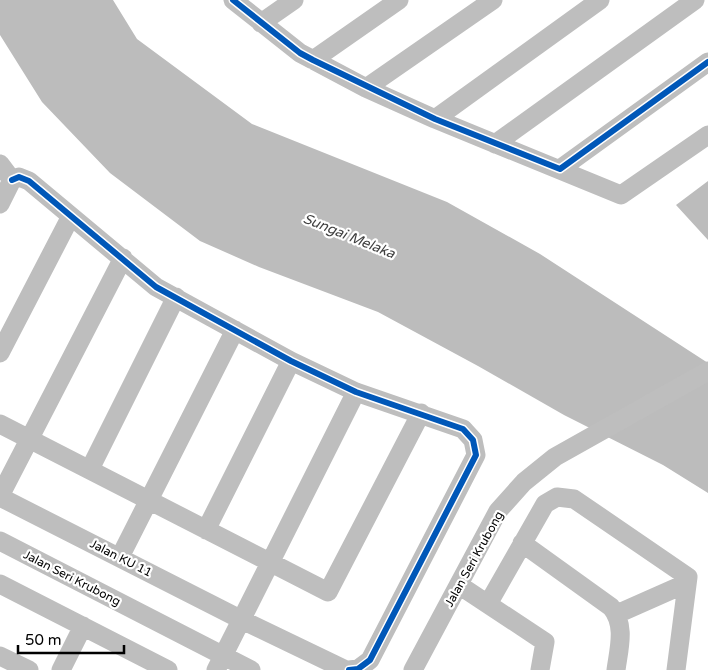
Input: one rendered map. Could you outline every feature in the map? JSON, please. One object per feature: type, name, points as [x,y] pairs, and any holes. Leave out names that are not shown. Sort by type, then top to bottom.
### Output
[{"type":"street","points":[[233,0],[261,23],[313,60],[366,88],[435,119],[621,195],[708,135]]},
{"type":"street","points":[[261,23],[294,0]]},
{"type":"street","points":[[313,60],[399,0]]},
{"type":"street","points":[[366,88],[493,0]]},
{"type":"street","points":[[435,119],[600,0]]},
{"type":"street","points":[[495,144],[695,0]]},
{"type":"street","points":[[560,169],[708,62]]},
{"type":"street","points":[[0,164],[12,180]]},
{"type":"street","points":[[0,204],[12,180],[19,177],[29,181],[156,287],[291,361],[356,392],[422,413],[463,430],[473,440],[476,455],[370,660],[358,668],[347,670]]},
{"type":"street","points":[[0,353],[71,216]]},
{"type":"street","points":[[0,497],[123,258]]},
{"type":"street","points":[[90,469],[176,297]]},
{"type":"street","points":[[120,557],[235,330]]},
{"type":"street","points":[[206,530],[291,361]]},
{"type":"street","name":"Jalan Seri Krubong","points":[[413,670],[498,511],[524,482],[555,457],[708,371]]},
{"type":"street","points":[[219,663],[356,392]]},
{"type":"street","points":[[0,424],[328,592],[422,413]]},
{"type":"street","name":"Jalan KU 11","points":[[0,497],[242,620],[347,670]]},
{"type":"street","points":[[488,604],[545,504],[557,497],[574,498],[688,577],[676,670]]},
{"type":"street","name":"Jalan Seri Krubong","points":[[0,541],[219,663],[251,670]]},
{"type":"street","points":[[522,543],[611,607],[617,614],[621,629],[616,670]]},
{"type":"street","points":[[617,614],[687,583]]},
{"type":"street","points":[[0,584],[168,670]]},
{"type":"street","points":[[459,585],[545,642],[540,670]]},
{"type":"street","points":[[61,670],[83,626]]},
{"type":"street","points":[[0,656],[29,670]]},
{"type":"water","name":"Sungai Melaka","points":[[0,0],[113,0],[137,39],[252,124],[447,202],[540,254],[708,363],[708,493],[663,465],[564,415],[378,312],[259,267],[200,241],[110,173],[42,102],[0,35]]},
{"type":"water","points":[[708,181],[708,240],[676,205]]},
{"type":"cycle path","points":[[233,0],[300,53],[313,60],[435,119],[560,169],[708,62]]},
{"type":"cycle path","points":[[12,180],[19,177],[29,181],[156,287],[291,361],[356,392],[463,429],[473,440],[476,455],[370,660],[358,669],[349,670]]}]
